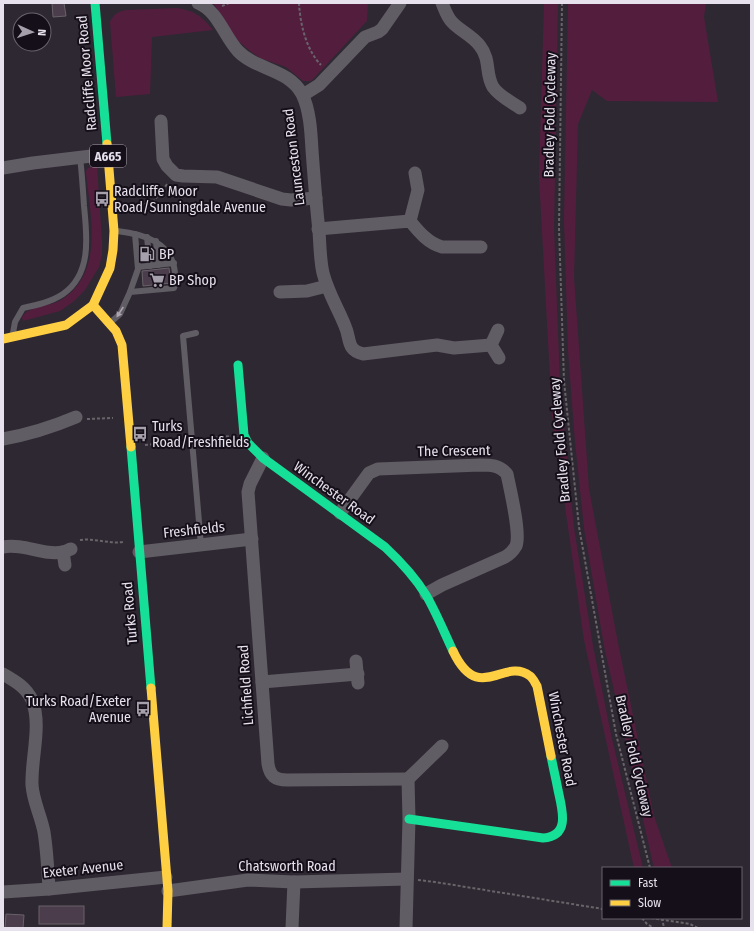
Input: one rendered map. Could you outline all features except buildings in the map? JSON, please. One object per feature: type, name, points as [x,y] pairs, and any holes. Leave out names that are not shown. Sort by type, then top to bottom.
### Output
[{"type":"street","name":"Radcliffe Moor Road","points":[[93,305],[110,268],[114,231],[99,3]]},
{"type":"street","name":"Launceston Road","points":[[198,3],[205,7],[218,21],[231,43],[239,52],[250,61],[292,81],[303,95],[310,131],[321,261],[327,286],[333,303],[347,331],[351,347],[357,353],[373,354],[437,345],[454,348],[491,345]]},
{"type":"street","points":[[303,95],[319,84],[364,37],[382,29],[400,3]]},
{"type":"street","points":[[442,3],[452,22],[479,45],[488,61],[489,78],[493,87],[498,93],[500,101],[520,108]]},
{"type":"street","points":[[161,121],[168,140],[163,159],[167,166],[176,175],[217,177],[282,199],[291,200],[316,198]]},
{"type":"street","points":[[3,168],[108,154]]},
{"type":"street","points":[[410,221],[418,190],[413,171]]},
{"type":"street","points":[[318,228],[410,221]]},
{"type":"street","points":[[410,221],[430,243],[435,246],[442,247],[463,242],[481,247]]},
{"type":"street","points":[[279,292],[307,291],[327,286]]},
{"type":"street","name":"A665","points":[[8,338],[66,325],[93,305]]},
{"type":"street","name":"Turks Road","points":[[93,305],[116,331],[122,345],[168,891],[167,928]]},
{"type":"street","points":[[498,330],[491,345],[500,358]]},
{"type":"street","points":[[238,365],[244,435]]},
{"type":"street","points":[[3,439],[28,435],[49,429],[63,428],[76,417]]},
{"type":"street","name":"Winchester Road","points":[[244,435],[248,443],[263,458],[340,513],[385,547],[397,559],[426,594],[456,659],[469,675],[476,678],[484,678],[522,672],[529,674],[534,679],[537,686],[563,816],[563,823],[557,833],[548,838],[543,838],[409,820]]},
{"type":"street","name":"Lichfield Road","points":[[263,458],[250,484],[248,492],[268,764],[270,772],[274,777],[280,780],[408,779]]},
{"type":"street","name":"The Crescent","points":[[340,513],[369,473],[378,468],[480,465],[494,465],[502,468],[507,474],[517,533],[516,546],[513,551],[504,557],[442,585],[426,594]]},
{"type":"street","name":"Freshfields","points":[[138,546],[201,545],[252,539]]},
{"type":"street","points":[[3,547],[20,546],[66,555]]},
{"type":"street","points":[[262,682],[358,678],[356,661]]},
{"type":"street","points":[[3,674],[17,682],[26,690],[32,700],[35,712],[36,723],[32,783],[34,798],[44,832],[50,889]]},
{"type":"street","points":[[406,928],[409,820],[408,779],[442,746]]},
{"type":"street","name":"Exeter Avenue","points":[[3,892],[50,889],[166,877]]},
{"type":"street","name":"Chatsworth Road","points":[[168,891],[248,880],[294,882],[407,880]]},
{"type":"street","points":[[292,928],[294,882]]},
{"type":"lane","points":[[8,338],[23,308],[49,302],[63,294],[73,285],[81,271],[86,254],[87,238],[80,157]]},
{"type":"lane","points":[[114,231],[135,234],[153,239],[166,250],[174,263],[176,284],[174,288],[130,292]]},
{"type":"lane","points":[[110,324],[120,314],[130,292],[138,267],[135,234]]},
{"type":"lane","points":[[147,237],[150,266]]},
{"type":"lane","points":[[156,241],[158,265]]},
{"type":"lane","points":[[138,267],[174,263]]},
{"type":"lane","points":[[196,333],[183,336],[201,545]]},
{"type":"path","points":[[299,3],[299,15],[310,50],[317,60],[330,73]]},
{"type":"path","name":"Bradley Fold Cycleway","points":[[562,3],[559,236],[564,381],[579,527],[616,734],[650,867]]},
{"type":"path","points":[[112,206],[146,204],[153,202],[158,197],[165,185],[176,175]]},
{"type":"path","points":[[76,417],[87,419],[128,417]]},
{"type":"path","points":[[130,446],[244,435]]},
{"type":"path","points":[[66,555],[76,541],[84,540],[138,546]]},
{"type":"path","points":[[407,880],[436,882],[602,909]]},
{"type":"path","points":[[643,919],[647,924],[654,928]]},
{"type":"path","points":[[658,919],[690,924],[698,928]]},
{"type":"shaded area","points":[[213,3],[368,3],[367,21],[311,81],[303,81],[286,67],[260,58],[237,40]]},
{"type":"shaded area","points":[[544,3],[558,3],[554,228],[560,384],[574,528],[593,646],[612,739],[643,867],[634,867],[584,640],[552,415],[539,176]]},
{"type":"shaded area","points":[[568,3],[706,3],[704,17],[718,102],[607,101],[592,90],[578,124],[574,277],[589,489],[618,643],[654,816],[672,867],[654,867],[604,646],[584,528],[575,442],[568,351],[564,220]]},
{"type":"shaded area","points":[[177,8],[198,15],[213,30],[152,37],[150,94],[116,97],[110,22],[113,17],[121,11],[127,10]]},
{"type":"shaded area","points":[[94,165],[97,166],[102,241],[102,255],[99,267],[85,290],[73,302],[60,311],[23,321],[22,317],[30,310],[61,300],[75,289],[84,275],[92,242],[86,172],[87,169]]},
{"type":"traffic: fast","points":[[95,3],[107,144]]},
{"type":"traffic: fast","points":[[238,365],[244,435],[248,443],[263,458],[385,547],[396,558],[422,588],[437,615],[453,651]]},
{"type":"traffic: fast","points":[[131,447],[151,688]]},
{"type":"traffic: fast","points":[[409,819],[543,838],[552,836],[558,832],[561,827],[562,813],[551,756]]},
{"type":"traffic: slow","points":[[3,339],[66,325],[93,305],[110,268],[113,250],[114,231],[107,144]]},
{"type":"traffic: slow","points":[[93,305],[116,331],[122,345],[131,447]]},
{"type":"traffic: slow","points":[[453,651],[463,667],[472,675],[482,678],[492,677],[511,671],[520,671],[533,679],[537,686],[551,756]]},
{"type":"traffic: slow","points":[[151,688],[168,891],[167,928]]},
{"type":"place","name":"Radcliffe Moor Road/Sunningdale Avenue","points":[[102,199]]},
{"type":"place","name":"BP","points":[[147,254]]},
{"type":"place","name":"BP Shop","points":[[157,280]]},
{"type":"place","name":"Turks Road/Freshfields","points":[[140,434]]},
{"type":"place","name":"Turks Road/Exeter Avenue","points":[[143,709]]}]
